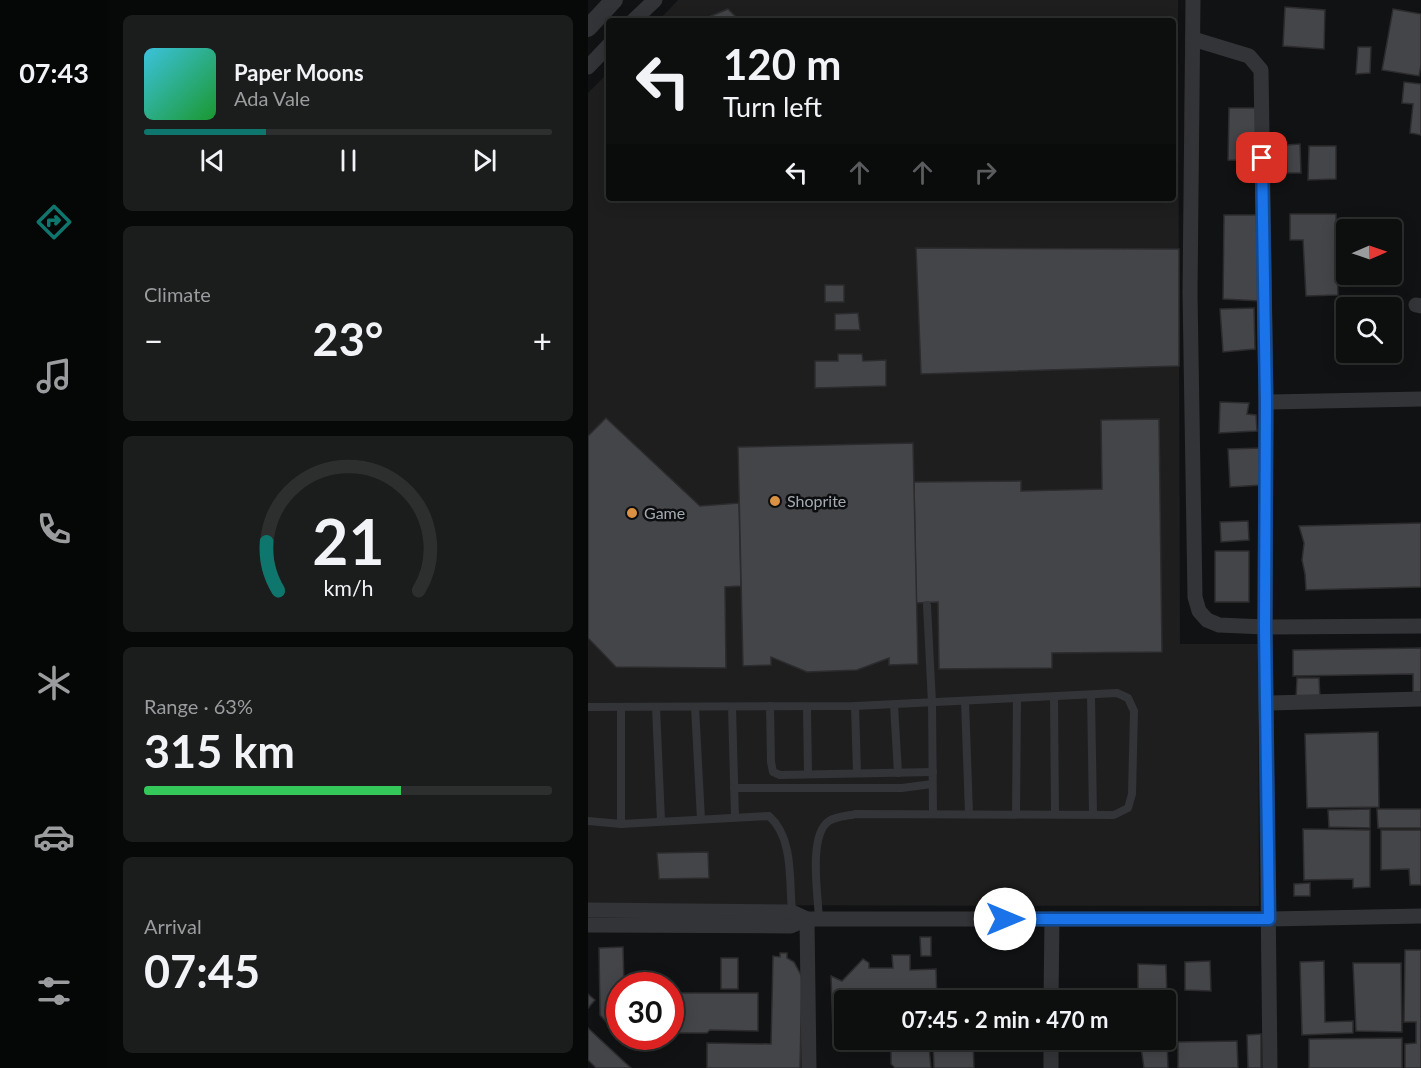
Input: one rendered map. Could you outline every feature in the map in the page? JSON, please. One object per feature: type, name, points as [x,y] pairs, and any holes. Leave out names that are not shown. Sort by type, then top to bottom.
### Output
[{"type":"street","points":[[588,28],[614,0]]},
{"type":"street","points":[[636,18],[655,0]]},
{"type":"street","points":[[1193,0],[1190,293],[1196,597],[1199,611],[1207,620],[1219,625],[1421,626]]},
{"type":"street","points":[[1192,39],[1249,56],[1261,70],[1266,402],[1265,627],[1270,1068]]},
{"type":"street","points":[[588,67],[606,48]]},
{"type":"street","points":[[1266,402],[1421,399]]},
{"type":"street","points":[[1266,703],[1421,699]]},
{"type":"street","points":[[588,910],[792,912],[813,919]]},
{"type":"street","points":[[588,924],[790,926],[813,919],[1269,919],[1421,916]]},
{"type":"street","points":[[809,1068],[813,919]]},
{"type":"street","points":[[1052,919],[1052,990]]},
{"type":"street","points":[[1051,1050],[1051,1068]]},
{"type":"lane","points":[[927,605],[932,703],[933,814]]},
{"type":"lane","points":[[588,707],[894,705],[1117,693],[1128,698],[1134,711],[1132,794],[1128,808],[1114,814],[856,814],[831,819],[821,828],[816,843],[813,919]]},
{"type":"lane","points":[[1091,695],[1093,814]]},
{"type":"lane","points":[[1054,697],[1055,814]]},
{"type":"lane","points":[[1016,814],[1017,698]]},
{"type":"lane","points":[[965,701],[969,814]]},
{"type":"lane","points":[[894,705],[898,772]]},
{"type":"lane","points":[[771,706],[772,772],[780,775],[933,772]]},
{"type":"lane","points":[[855,706],[857,773]]},
{"type":"lane","points":[[621,707],[621,824]]},
{"type":"lane","points":[[656,707],[661,821]]},
{"type":"lane","points":[[695,707],[701,819]]},
{"type":"lane","points":[[732,707],[735,817]]},
{"type":"lane","points":[[807,707],[808,774]]},
{"type":"lane","points":[[734,788],[902,788],[932,784]]},
{"type":"lane","points":[[588,821],[621,824],[769,816],[778,824],[785,839],[792,912]]},
{"type":"shaded area","points":[[678,0],[1178,0],[1180,644],[1258,644],[1259,906],[588,905],[588,93],[606,75],[606,201],[1176,201],[1176,18],[661,18]]},
{"type":"building","points":[[1285,7],[1325,10],[1324,49],[1283,46]]},
{"type":"building","points":[[728,9],[737,18],[706,18]]},
{"type":"building","points":[[1393,9],[1421,14],[1419,76],[1382,70]]},
{"type":"building","points":[[1358,47],[1371,47],[1370,73],[1356,74]]},
{"type":"building","points":[[1404,82],[1421,84],[1421,135],[1410,133],[1413,104],[1402,103]]},
{"type":"building","points":[[1229,108],[1256,108],[1256,161],[1228,160]]},
{"type":"building","points":[[1300,144],[1301,173],[1287,173],[1286,145]]},
{"type":"building","points":[[1309,146],[1336,146],[1336,179],[1308,180]]},
{"type":"building","points":[[1290,214],[1336,214],[1338,295],[1306,296],[1303,240],[1290,240]]},
{"type":"building","points":[[1224,215],[1260,215],[1260,301],[1223,299]]},
{"type":"building","points":[[916,248],[1179,249],[1179,366],[921,374]]},
{"type":"building","points":[[825,285],[844,285],[844,302],[825,302]]},
{"type":"building","points":[[1254,308],[1255,349],[1223,352],[1220,309]]},
{"type":"building","points":[[858,313],[860,330],[835,330],[835,314]]},
{"type":"building","points":[[838,354],[862,354],[863,361],[886,360],[886,386],[815,388],[815,361],[838,361]]},
{"type":"building","points":[[1220,402],[1249,403],[1247,414],[1256,415],[1257,431],[1219,433]]},
{"type":"building","points":[[606,418],[700,506],[739,503],[741,586],[725,587],[726,668],[616,667],[588,638],[588,436]]},
{"type":"building","points":[[1159,419],[1162,652],[1052,653],[1052,668],[939,669],[938,602],[916,603],[914,482],[1021,481],[1021,491],[1102,489],[1101,420]]},
{"type":"building","points":[[913,443],[918,664],[889,665],[889,658],[857,670],[807,672],[771,657],[771,665],[743,666],[738,447]]},
{"type":"building","points":[[1261,448],[1263,485],[1230,487],[1228,449]]},
{"type":"building","points":[[1248,521],[1249,540],[1221,542],[1220,522]]},
{"type":"building","points":[[1421,523],[1421,587],[1306,590],[1302,560],[1304,543],[1299,526]]},
{"type":"building","points":[[1215,551],[1249,551],[1249,602],[1215,602]]},
{"type":"building","points":[[1421,648],[1421,692],[1413,692],[1413,674],[1293,676],[1293,650]]},
{"type":"building","points":[[1297,678],[1319,678],[1320,699],[1296,699]]},
{"type":"building","points":[[1378,732],[1379,807],[1307,808],[1305,734]]},
{"type":"building","points":[[1370,809],[1370,828],[1329,827],[1328,810]]},
{"type":"building","points":[[1377,809],[1421,809],[1421,828],[1378,828]]},
{"type":"building","points":[[1303,829],[1370,830],[1370,887],[1353,888],[1353,879],[1304,880]]},
{"type":"building","points":[[1381,830],[1421,830],[1421,885],[1410,885],[1409,869],[1381,870]]},
{"type":"building","points":[[708,852],[709,878],[659,879],[657,853]]},
{"type":"building","points":[[1310,883],[1310,896],[1294,896],[1294,884]]},
{"type":"building","points":[[920,937],[931,937],[931,956],[921,956]]},
{"type":"building","points":[[623,947],[624,972],[606,972],[606,1022],[600,1015],[599,948]]},
{"type":"building","points":[[1405,950],[1421,950],[1421,1068],[1405,1068],[1405,1044],[1416,1043],[1416,1022],[1404,1022]]},
{"type":"building","points":[[780,953],[787,953],[787,958],[794,962],[802,977],[800,1068],[707,1068],[707,1043],[771,1044],[773,956],[780,957]]},
{"type":"building","points":[[892,955],[910,955],[910,970],[936,969],[937,990],[834,990],[833,1035],[831,976],[842,981],[863,959],[869,963],[869,968],[893,968]]},
{"type":"building","points":[[721,958],[738,958],[738,989],[721,989]]},
{"type":"building","points":[[1210,961],[1211,991],[1185,990],[1185,962]]},
{"type":"building","points":[[1324,961],[1325,1022],[1353,1021],[1353,1033],[1302,1035],[1300,962]]},
{"type":"building","points":[[1353,963],[1401,963],[1402,1032],[1356,1031]]},
{"type":"building","points":[[1138,964],[1166,965],[1167,990],[1138,990]]},
{"type":"building","points":[[684,993],[758,993],[758,1031],[710,1030],[707,1033],[684,1033]]},
{"type":"building","points":[[588,994],[595,1000],[588,1008]]},
{"type":"building","points":[[588,1028],[606,1045],[606,1050],[612,1050],[631,1068],[596,1068],[588,1060]]},
{"type":"building","points":[[1261,1034],[1261,1068],[1248,1068],[1247,1035]]},
{"type":"building","points":[[1402,1038],[1402,1068],[1309,1068],[1309,1039]]},
{"type":"building","points":[[1237,1041],[1238,1068],[1178,1068],[1178,1042]]},
{"type":"building","points":[[891,1050],[929,1050],[931,1068],[895,1068],[891,1064]]},
{"type":"building","points":[[933,1050],[973,1050],[974,1068],[934,1068]]},
{"type":"building","points":[[1141,1050],[1167,1050],[1168,1068],[1144,1068]]},
{"type":"place","name":"Shoprite","points":[[775,501]]},
{"type":"place","name":"Game","points":[[632,513]]},
{"type":"route","points":[[1005,919],[1269,919],[1262,158]]}]
